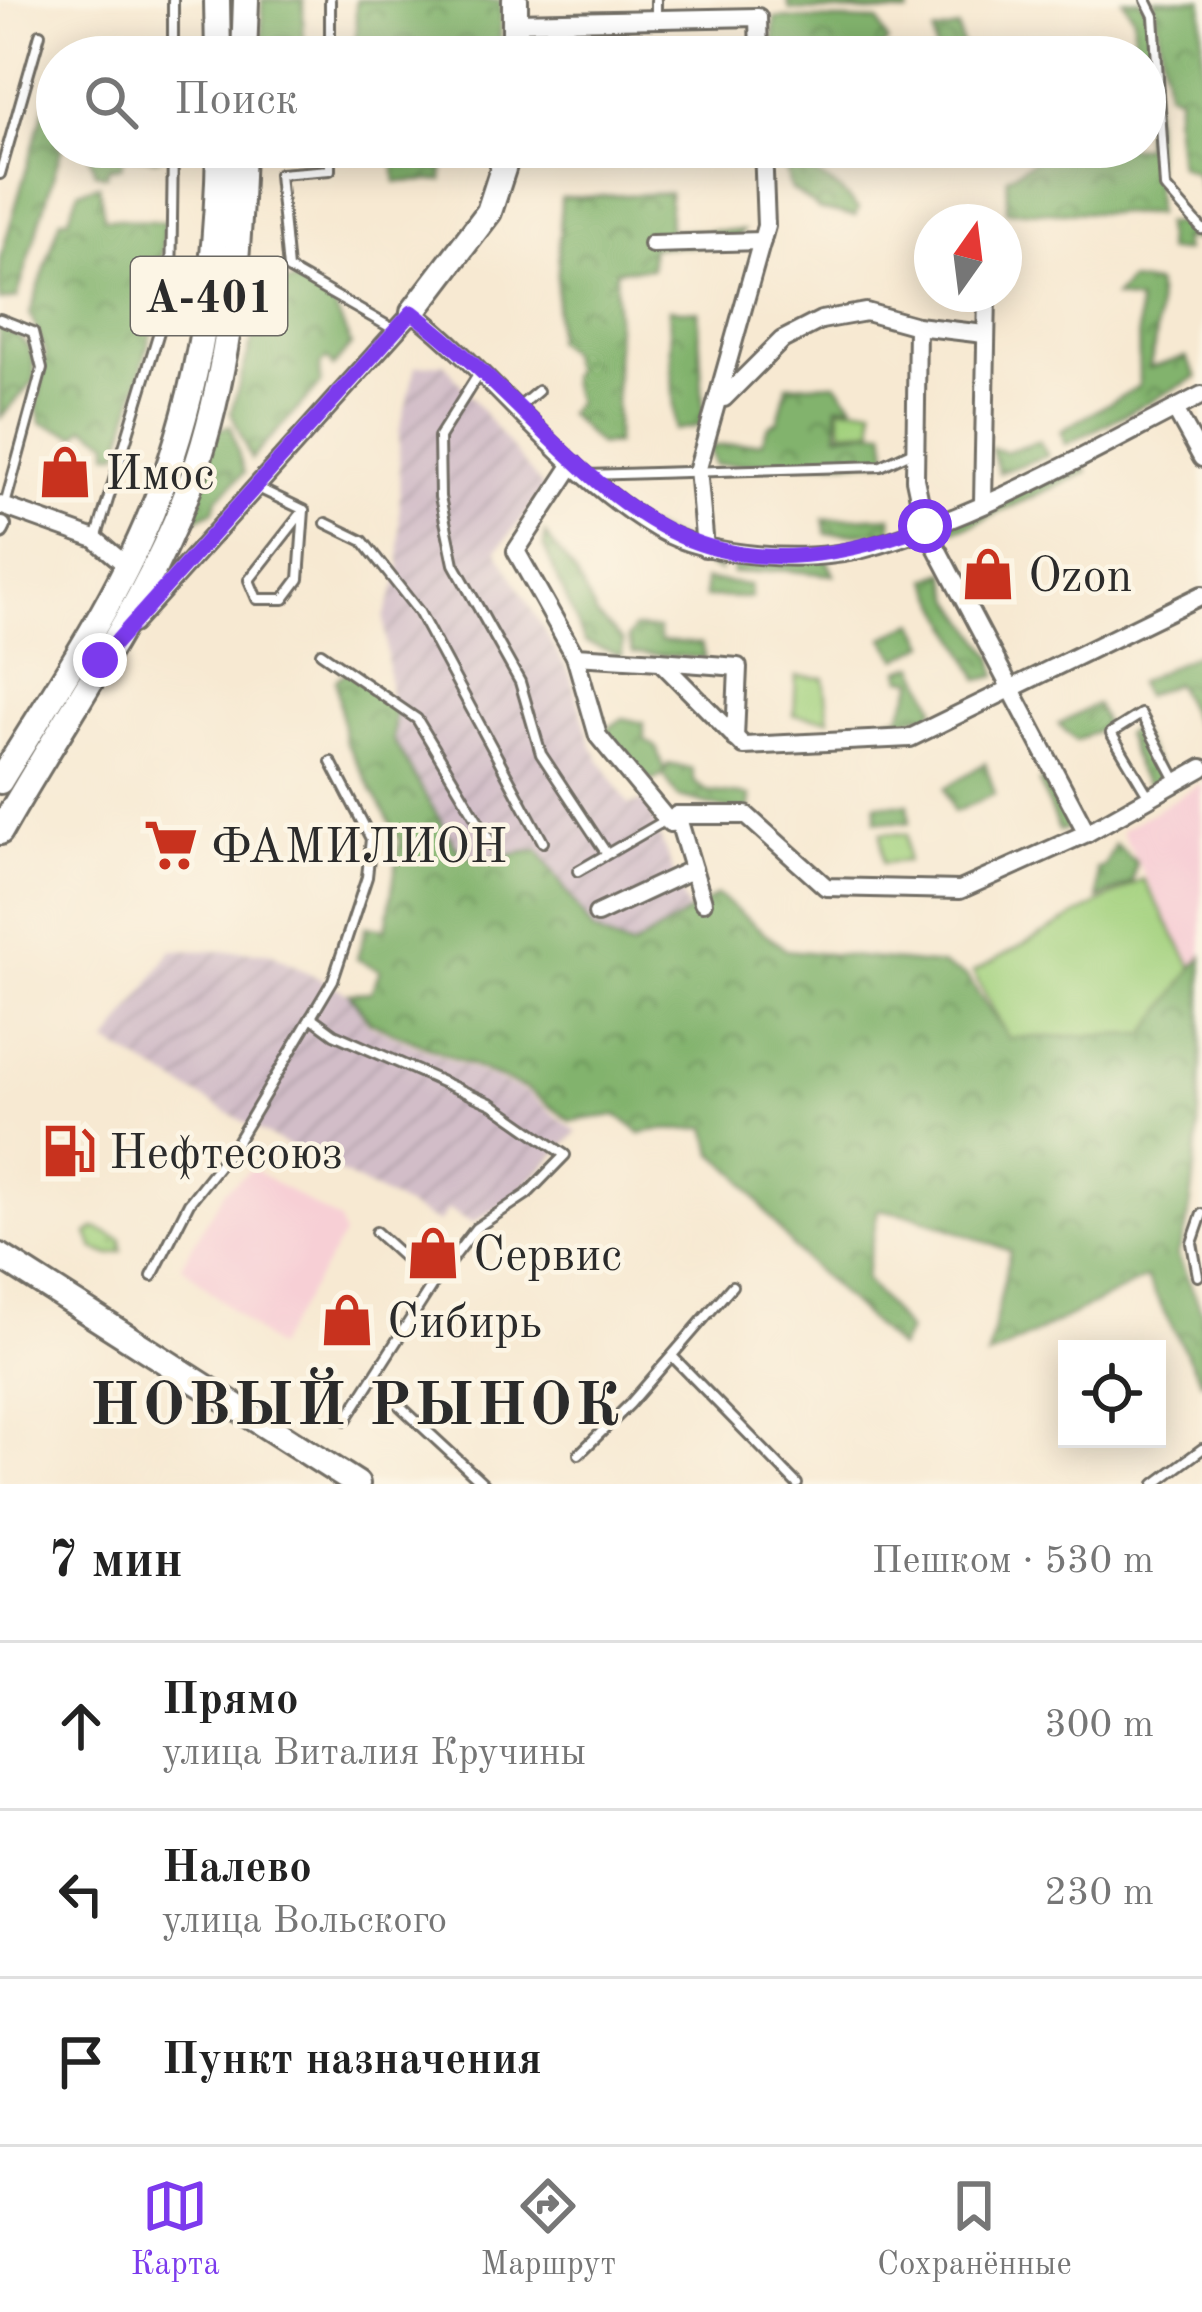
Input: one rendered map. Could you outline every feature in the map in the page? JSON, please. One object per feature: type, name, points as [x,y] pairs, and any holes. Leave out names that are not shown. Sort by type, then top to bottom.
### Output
[{"type":"main road","points":[[217,0],[218,36]]},
{"type":"main road","points":[[245,36],[246,0]]},
{"type":"main road","name":"А-401","points":[[0,781],[127,566],[157,500],[204,340],[217,168]]},
{"type":"main road","name":"А-401","points":[[0,832],[154,566],[197,467],[222,380],[238,264],[241,168]]},
{"type":"main road","points":[[404,321],[489,212],[503,168]]},
{"type":"main road","points":[[0,1256],[357,1484]]},
{"type":"street","points":[[515,11],[758,9]]},
{"type":"street","points":[[705,548],[698,468],[762,242],[763,168]]},
{"type":"street","points":[[652,244],[762,242]]},
{"type":"street","points":[[719,404],[750,366],[782,340],[821,320],[866,312],[917,326],[984,334]]},
{"type":"street","points":[[983,502],[986,312]]},
{"type":"street","points":[[100,660],[404,321],[481,370],[580,469],[658,530],[705,548],[748,554],[859,551],[983,502],[1202,394]]},
{"type":"street","points":[[917,326],[916,451],[925,526],[1087,833]]},
{"type":"street","points":[[1174,409],[1202,458]]},
{"type":"street","points":[[580,469],[516,551],[575,656],[598,736],[673,818],[703,902]]},
{"type":"street","points":[[2,506],[95,539],[127,566]]},
{"type":"street","points":[[660,661],[744,746],[884,743],[910,738],[1202,596]]},
{"type":"street","points":[[575,656],[738,667],[734,738]]},
{"type":"street","points":[[673,818],[746,815],[826,887],[961,890],[1087,833],[1202,768]]},
{"type":"street","points":[[597,914],[693,868]]},
{"type":"lane","points":[[173,0],[173,36]]},
{"type":"lane","points":[[330,0],[330,36]]},
{"type":"lane","points":[[1146,0],[1154,16],[1155,36]]},
{"type":"lane","points":[[0,174],[36,48]]},
{"type":"lane","points":[[95,539],[172,292],[173,168]]},
{"type":"lane","points":[[330,168],[279,174],[288,268],[404,321]]},
{"type":"lane","points":[[1164,168],[1165,187],[1202,229]]},
{"type":"lane","points":[[0,319],[33,332],[42,369],[2,506]]},
{"type":"lane","points":[[481,370],[439,437],[440,497],[454,564],[520,682],[541,754],[607,854]]},
{"type":"lane","points":[[518,408],[538,391]]},
{"type":"lane","points":[[580,469],[881,466],[916,451]]},
{"type":"lane","points":[[257,487],[304,510]]},
{"type":"lane","points":[[304,510],[299,579],[284,599],[257,599],[249,580],[304,510]]},
{"type":"lane","points":[[326,523],[363,542],[419,612],[543,842]]},
{"type":"lane","points":[[320,653],[417,719],[493,846]]},
{"type":"lane","points":[[1149,797],[1111,733],[1142,714],[1177,782]]},
{"type":"lane","points":[[152,1276],[189,1203],[235,1145],[340,959],[368,877],[371,839],[331,762]]},
{"type":"lane","points":[[578,871],[673,818]]},
{"type":"lane","points":[[311,1017],[334,1034],[492,1104],[566,1155],[527,1194],[476,1228],[433,1284],[346,1420]]},
{"type":"lane","points":[[1201,1276],[1192,1243],[1202,1214]]},
{"type":"lane","points":[[376,1232],[433,1284]]},
{"type":"lane","points":[[579,1454],[732,1286]]},
{"type":"lane","points":[[672,1356],[797,1484]]},
{"type":"lane","points":[[400,1406],[484,1484]]},
{"type":"lane","points":[[1155,1484],[1202,1449]]},
{"type":"shaded area","points":[[444,363],[545,490],[497,550],[570,675],[592,747],[629,805],[646,800],[688,911],[631,949],[594,932],[538,851],[477,861],[455,846],[393,740],[384,617],[400,573],[399,432],[416,366]]},
{"type":"shaded area","points":[[1202,783],[1202,963],[1193,968],[1121,831]]},
{"type":"shaded area","points":[[172,950],[269,952],[349,994],[369,1025],[527,1093],[577,1132],[511,1200],[472,1223],[448,1209],[439,1223],[259,1131],[108,1043]]},
{"type":"shaded area","points":[[252,1169],[339,1221],[343,1236],[275,1348],[181,1265],[224,1191]]},
{"type":"green space","points":[[262,0],[303,0],[304,36],[262,36]]},
{"type":"green space","points":[[356,0],[501,1],[500,36],[356,36]]},
{"type":"green space","points":[[787,0],[910,0],[908,13],[790,10]]},
{"type":"green space","points":[[1123,0],[1141,0],[1151,17],[1151,36],[1134,36],[1134,17]]},
{"type":"green space","points":[[1154,0],[1202,0],[1202,195],[1196,173],[1179,165],[1174,117],[1179,96],[1167,91],[1166,36],[1159,36]]},
{"type":"green space","points":[[775,18],[878,21],[885,36],[773,36]]},
{"type":"green space","points":[[958,28],[960,36],[934,36]]},
{"type":"green space","points":[[36,137],[36,168],[56,168],[17,298],[0,301],[0,260]]},
{"type":"green space","points":[[394,168],[443,168],[442,180],[396,182]]},
{"type":"green space","points":[[786,168],[806,168],[839,189],[858,209],[855,216],[820,210],[790,188]]},
{"type":"green space","points":[[1022,168],[1155,168],[1156,214],[1022,211],[1022,204],[1007,204],[1007,177]]},
{"type":"green space","points":[[99,185],[104,218],[165,222],[157,311],[119,453],[109,453],[109,441],[85,427],[77,436],[41,423],[37,409],[46,352],[30,314],[61,219],[68,219],[79,191]]},
{"type":"green space","points":[[669,193],[670,230],[743,231],[731,245],[651,247],[651,268],[616,270],[616,444],[599,445],[567,413],[576,403],[569,377],[573,372],[567,351],[555,342],[561,198]]},
{"type":"green space","points":[[1164,223],[1194,224],[1200,240],[1182,238],[1185,251],[1166,251]]},
{"type":"green space","points":[[297,281],[333,303],[351,345],[333,367],[327,358],[320,365],[321,384],[251,459],[231,412],[253,337],[262,337],[268,285]]},
{"type":"green space","points":[[1129,281],[1155,284],[1156,326],[1149,368],[1186,357],[1197,377],[1065,445],[1061,431],[1139,386],[1138,302],[1114,297]]},
{"type":"green space","points":[[669,309],[698,311],[704,425],[675,430]]},
{"type":"green space","points":[[0,326],[28,346],[35,380],[0,418]]},
{"type":"green space","points":[[836,383],[853,404],[837,405],[838,434],[885,430],[889,460],[714,465],[709,447],[762,442],[768,426],[778,421],[787,385]]},
{"type":"green space","points":[[839,407],[873,407],[874,429],[842,431]]},
{"type":"green space","points":[[230,425],[244,473],[217,499],[214,510],[192,521],[193,498],[217,431]]},
{"type":"green space","points":[[1039,441],[1047,455],[999,473],[991,448],[1005,452]]},
{"type":"green space","points":[[1078,459],[1087,472],[969,526],[943,532],[938,525]]},
{"type":"green space","points":[[891,516],[892,532],[826,534],[824,519]]},
{"type":"green space","points":[[649,528],[717,556],[719,571],[646,537]]},
{"type":"green space","points":[[545,534],[577,576],[597,616],[623,642],[622,656],[585,642],[544,547]]},
{"type":"green space","points":[[732,557],[826,558],[834,575],[781,570],[733,574]]},
{"type":"green space","points":[[946,572],[954,600],[993,657],[997,676],[979,680],[928,579]]},
{"type":"green space","points":[[705,580],[750,585],[751,598],[705,597]]},
{"type":"green space","points":[[915,622],[927,644],[898,659],[884,638]]},
{"type":"green space","points":[[634,628],[658,629],[660,641],[701,644],[705,658],[633,653],[628,638]]},
{"type":"green space","points":[[1196,654],[1202,664],[1195,684],[1202,691],[1202,737],[1175,683],[1144,696],[1137,683]]},
{"type":"green space","points":[[916,665],[935,707],[928,718],[924,714],[888,726],[887,718],[900,716],[915,680],[902,678],[900,670]]},
{"type":"green space","points":[[347,672],[395,706],[393,740],[455,846],[477,861],[538,850],[594,932],[631,948],[717,895],[786,950],[941,965],[966,976],[1009,1038],[1158,1009],[1202,957],[1196,1158],[1177,1254],[1202,1312],[1202,1383],[1146,1278],[988,1357],[1010,1251],[916,1216],[878,1209],[865,1279],[908,1331],[899,1349],[795,1250],[738,1174],[713,1153],[707,1127],[641,1133],[617,1115],[571,1121],[528,1090],[370,1022],[349,993],[371,992],[380,970],[357,959],[366,926],[386,929],[400,840],[345,741],[336,680]]},
{"type":"green space","points":[[796,676],[824,678],[829,719],[794,715]]},
{"type":"green space","points":[[1096,704],[1106,726],[1076,741],[1059,724]]},
{"type":"green space","points":[[623,718],[643,723],[645,740],[656,747],[664,771],[668,764],[692,769],[695,783],[707,791],[750,796],[749,810],[678,797],[663,775],[653,781],[629,769],[606,730]]},
{"type":"green space","points":[[1136,727],[1158,768],[1159,786],[1152,790],[1138,771],[1125,734]]},
{"type":"green space","points":[[985,763],[995,794],[954,812],[945,788]]},
{"type":"green space","points":[[1049,779],[1075,826],[1059,831],[1039,782]]},
{"type":"green space","points":[[876,804],[908,804],[910,823],[876,821]]},
{"type":"green space","points":[[881,833],[907,834],[907,861],[883,863]]},
{"type":"green space","points":[[1115,844],[1136,862],[1132,882],[1098,899],[1097,869],[1104,867]]},
{"type":"green space","points":[[1143,879],[1193,968],[1146,1034],[1008,1038],[973,972]]},
{"type":"green space","points":[[96,1228],[121,1239],[122,1251],[110,1255],[94,1249],[88,1234]]},
{"type":"place","name":"Имос","points":[[65,472]]},
{"type":"place","name":"Ozon","points":[[988,574]]},
{"type":"place","name":"ФАМИЛИОН","points":[[171,845]]},
{"type":"place","name":"Нефтесоюз","points":[[69,1151]]},
{"type":"place","name":"Сервис","points":[[433,1253]]},
{"type":"place","name":"Сибирь","points":[[347,1320]]},
{"type":"district","name":"НОВЫЙ РЫНОК","points":[[356,1403]]},
{"type":"route","points":[[100,660],[412,312],[459,348],[573,464],[658,530],[705,548],[748,554],[859,551],[925,526]]}]
